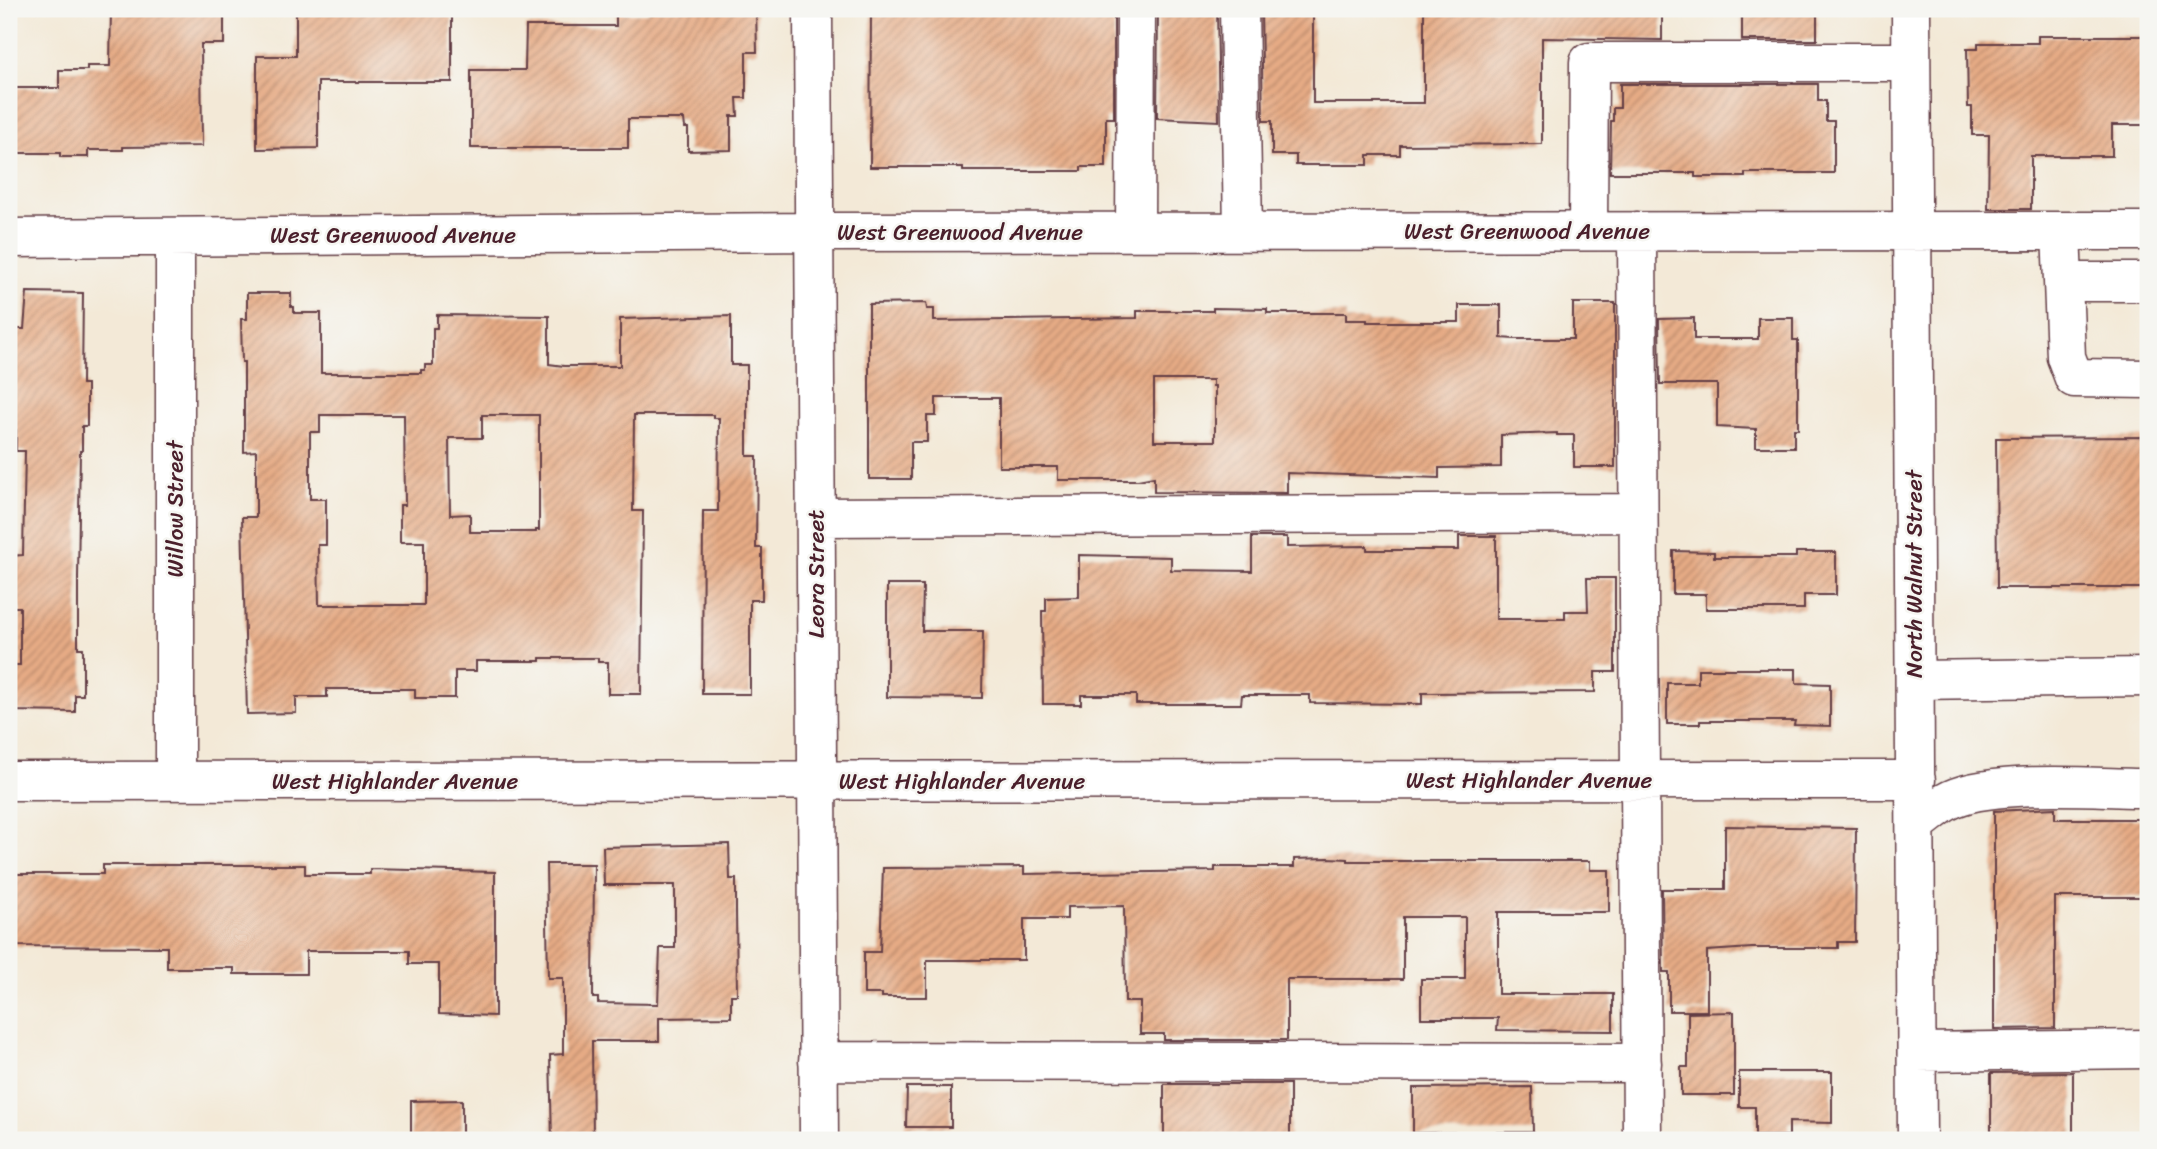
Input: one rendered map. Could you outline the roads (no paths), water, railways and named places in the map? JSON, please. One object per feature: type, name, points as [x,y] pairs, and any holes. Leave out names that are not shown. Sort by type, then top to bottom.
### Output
[{"type":"street","name":"Leora Street","points":[[813,9],[819,1140]]},
{"type":"street","points":[[1135,231],[1136,9]]},
{"type":"street","points":[[1240,9],[1243,231]]},
{"type":"street","name":"North Walnut Street","points":[[1911,9],[1917,1140]]},
{"type":"street","points":[[1588,231],[1589,62],[1911,62]]},
{"type":"street","points":[[1637,231],[1642,1140]]},
{"type":"street","points":[[2061,231],[2066,356],[2074,378],[2148,379]]},
{"type":"street","name":"West Greenwood Avenue","points":[[9,238],[814,232],[2148,231]]},
{"type":"street","name":"Willow Street","points":[[175,237],[175,781]]},
{"type":"street","points":[[2063,282],[2148,282]]},
{"type":"street","points":[[816,517],[1638,513]]},
{"type":"street","points":[[1915,680],[2148,677]]},
{"type":"street","name":"West Highlander Avenue","points":[[9,781],[1916,780]]},
{"type":"street","points":[[1916,824],[1947,801],[1999,787],[2148,788]]},
{"type":"street","points":[[1917,1052],[2148,1049]]},
{"type":"street","points":[[818,1061],[1642,1063]]}]
